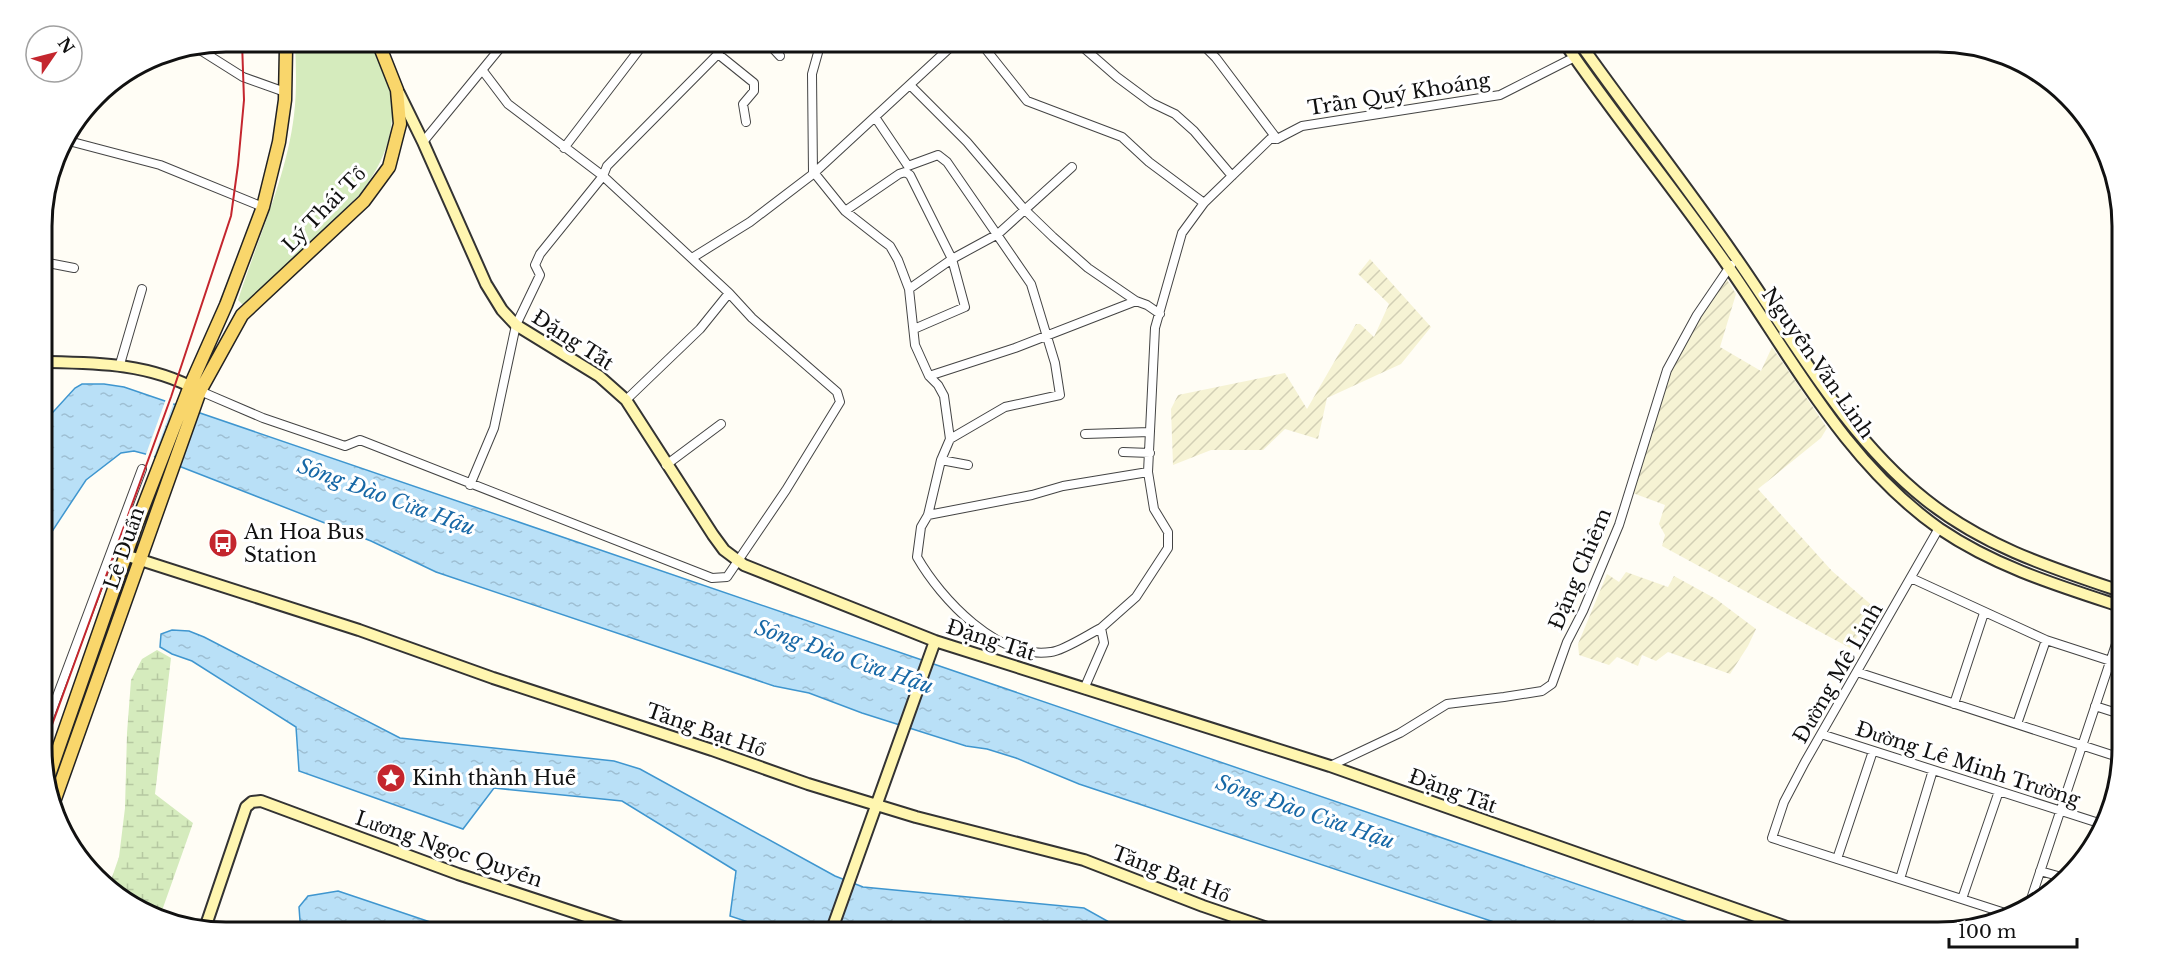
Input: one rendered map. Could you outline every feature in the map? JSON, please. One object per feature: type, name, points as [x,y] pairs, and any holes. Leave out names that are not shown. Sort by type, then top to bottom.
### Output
[{"type":"main road","name":"Nguyễn Văn Linh","points":[[1571,52],[1730,268],[1840,432],[1873,471],[1939,528],[1965,544],[2016,571],[2112,604]]},
{"type":"main road","name":"Nguyễn Văn Linh","points":[[1586,52],[1735,252],[1821,384],[1850,423],[1883,460],[1926,500],[1972,532],[2021,557],[2112,589]]},
{"type":"main road","points":[[1575,57],[1586,52]]},
{"type":"main road","name":"Lý Thái Tổ","points":[[226,305],[263,207],[279,141],[285,92],[286,53]]},
{"type":"main road","name":"Lý Thái Tổ","points":[[242,315],[364,201],[389,167],[400,124],[397,90],[382,53]]},
{"type":"main road","name":"Đặng Tất","points":[[397,90],[423,142],[486,284],[502,310],[516,325],[599,376],[626,400],[713,535],[724,550],[737,561],[934,641],[1330,766],[1770,921]]},
{"type":"main road","points":[[226,305],[242,315]]},
{"type":"main road","name":"Lê Duẩn","points":[[53,763],[125,555],[158,469],[194,391],[226,305]]},
{"type":"main road","name":"Lê Duẩn","points":[[58,791],[170,475],[194,391],[242,315]]},
{"type":"main road","points":[[53,362],[120,364],[177,380],[194,391]]},
{"type":"main road","points":[[1873,471],[1883,460]]},
{"type":"main road","name":"Tăng Bạt Hổ","points":[[125,555],[360,630],[518,687],[876,806],[1084,860],[1248,921]]},
{"type":"main road","points":[[2094,598],[2099,584]]},
{"type":"main road","points":[[835,922],[934,641]]},
{"type":"main road","name":"Lương Ngọc Quyến","points":[[208,920],[246,807],[252,802],[261,801],[458,874],[603,922]]},
{"type":"street","points":[[1090,52],[1152,103],[1175,114],[1194,131],[1232,176]]},
{"type":"street","points":[[1210,52],[1277,139]]},
{"type":"street","points":[[423,142],[497,53]]},
{"type":"street","points":[[564,148],[637,53]]},
{"type":"street","points":[[777,53],[780,56]]},
{"type":"street","points":[[818,53],[813,74],[811,128],[813,174],[845,211],[890,246],[898,260],[909,289],[915,345],[929,376],[944,396],[950,439],[1005,407],[1060,395],[1055,363],[1031,284],[998,234],[947,162],[938,155],[908,166]]},
{"type":"street","points":[[692,258],[750,222],[813,174],[945,53]]},
{"type":"street","points":[[988,53],[1027,101],[1122,137],[1149,162],[1204,203]]},
{"type":"street","points":[[207,54],[243,77],[285,92]]},
{"type":"street","points":[[470,485],[494,428],[516,325],[540,275],[536,265],[540,254],[603,176],[607,166],[718,54],[754,83],[754,91],[743,104],[746,122]]},
{"type":"street","name":"Trần Quý Khoáng","points":[[950,439],[941,460],[928,515],[921,527],[917,557],[938,589],[971,622],[995,640],[1027,651],[1052,652],[1101,628],[1136,597],[1168,548],[1168,532],[1154,509],[1148,472],[1155,328],[1182,233],[1204,203],[1270,139],[1277,139],[1302,126],[1500,95],[1575,57]]},
{"type":"street","points":[[194,391],[345,446],[360,440],[382,447],[395,455],[470,485],[712,578],[727,577],[786,490],[840,402],[837,392],[752,318],[729,293],[603,176],[508,105],[483,71]]},
{"type":"street","points":[[910,85],[967,142],[1025,210],[1088,268],[1136,301],[1160,314]]},
{"type":"street","points":[[875,117],[908,166],[910,176],[952,259],[965,307],[914,329]]},
{"type":"street","points":[[74,142],[160,165],[263,207]]},
{"type":"street","points":[[909,289],[952,259],[998,234],[1072,167]]},
{"type":"street","points":[[845,211],[899,174],[905,172],[910,176]]},
{"type":"street","name":"Đặng Chiêm","points":[[1330,766],[1400,733],[1447,704],[1542,691],[1552,684],[1567,642],[1583,611],[1619,525],[1667,370],[1697,315],[1730,268],[1735,252]]},
{"type":"street","points":[[53,264],[74,268]]},
{"type":"street","points":[[120,364],[142,290]]},
{"type":"street","points":[[626,400],[700,329],[729,293]]},
{"type":"street","points":[[929,376],[1015,348],[1136,301]]},
{"type":"street","points":[[666,465],[721,424]]},
{"type":"street","points":[[1084,434],[1150,432]]},
{"type":"street","points":[[1123,452],[1150,453]]},
{"type":"street","points":[[941,460],[968,465]]},
{"type":"street","points":[[52,710],[142,469]]},
{"type":"street","points":[[928,515],[1032,495],[1063,486],[1148,472]]},
{"type":"street","name":"Đường Mê Linh","points":[[1837,859],[1772,838],[1784,802],[1939,528]]},
{"type":"street","points":[[1911,578],[2046,640],[2110,661]]},
{"type":"street","points":[[1954,704],[1984,613]]},
{"type":"street","points":[[1084,688],[1104,643],[1101,628]]},
{"type":"street","points":[[2017,724],[2046,640]]},
{"type":"street","points":[[2033,893],[2112,655]]},
{"type":"street","points":[[1857,672],[2112,755]]},
{"type":"street","points":[[2095,706],[2112,711]]},
{"type":"street","name":"Đường Lê Minh Trường","points":[[1821,734],[2095,822]]},
{"type":"street","points":[[1873,751],[1837,859],[1999,911]]},
{"type":"street","points":[[1900,879],[1933,770]]},
{"type":"street","points":[[1962,899],[1999,791]]},
{"type":"street","points":[[2040,871],[2056,875]]},
{"type":"shaded area","points":[[1370,259],[1431,327],[1401,364],[1327,398],[1318,439],[1285,429],[1263,450],[1211,450],[1173,465],[1171,409],[1178,395],[1285,373],[1307,409],[1356,324],[1360,324],[1374,337],[1389,304],[1358,274]]},
{"type":"shaded area","points":[[1724,275],[1736,294],[1720,347],[1761,371],[1772,347],[1827,428],[1821,438],[1758,489],[1832,571],[1875,608],[1850,648],[1662,546],[1665,535],[1659,524],[1665,505],[1630,492],[1667,370]]},
{"type":"shaded area","points":[[1626,572],[1668,587],[1674,576],[1716,599],[1756,629],[1730,674],[1668,652],[1656,661],[1642,655],[1638,666],[1617,657],[1609,665],[1579,655],[1578,644],[1607,574],[1619,582]]},
{"type":"green space","points":[[295,53],[377,53],[392,101],[387,144],[376,171],[359,195],[247,304],[242,304],[238,300],[285,161],[294,115]]},
{"type":"green space","points":[[157,650],[171,658],[155,794],[193,823],[163,909],[139,898],[112,879],[119,857],[125,808],[131,680],[142,659]]},
{"type":"water","name":"Sông Đào Cửa Hậu","points":[[82,384],[124,387],[1685,921],[1492,921],[1079,784],[1016,758],[987,749],[966,746],[862,713],[809,693],[774,686],[436,572],[371,541],[153,456],[134,451],[121,453],[86,480],[52,531],[53,412],[75,388]]},
{"type":"water","points":[[172,630],[189,631],[204,637],[400,738],[614,761],[640,769],[835,876],[863,887],[1084,908],[1108,921],[747,922],[730,916],[736,871],[622,801],[494,788],[463,829],[299,771],[296,727],[192,661],[160,647],[161,634]]},
{"type":"water","points":[[338,891],[431,922],[301,922],[299,907],[308,896]]},
{"type":"pier","points":[[166,399],[174,402],[153,459],[145,457]]},
{"type":"railway","points":[[52,725],[171,397],[231,216],[244,100],[242,53]]},
{"type":"place","name":"An Hoa Bus Station","points":[[223,543]]},
{"type":"place","name":"Kinh thành Huế","points":[[391,778]]}]
